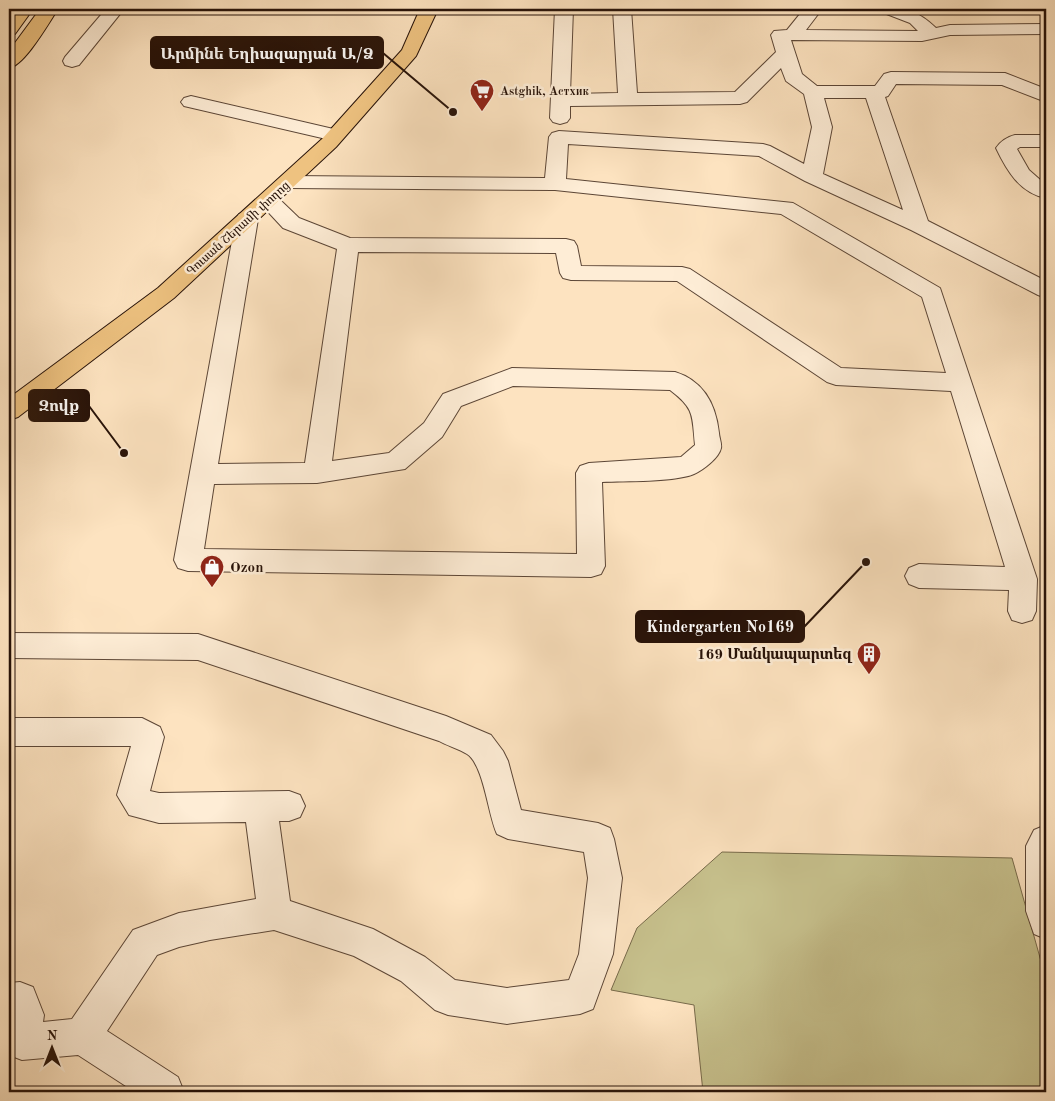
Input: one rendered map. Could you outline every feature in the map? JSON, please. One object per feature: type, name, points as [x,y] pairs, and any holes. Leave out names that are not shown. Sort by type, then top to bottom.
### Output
[{"type":"main road","points":[[9,30],[24,9]]},
{"type":"main road","points":[[9,63],[35,31],[49,9]]},
{"type":"main road","name":"Գուսան Շերամի փողոց","points":[[9,411],[166,293],[288,182],[335,135],[410,52],[429,9]]},
{"type":"lane","points":[[72,61],[115,9]]},
{"type":"lane","points":[[555,184],[561,100],[564,9]]},
{"type":"lane","points":[[622,9],[628,99]]},
{"type":"lane","points":[[792,34],[813,9]]},
{"type":"lane","points":[[890,9],[916,19],[933,34]]},
{"type":"lane","points":[[1046,29],[950,30],[922,36],[780,35],[793,77],[813,92],[881,92],[891,78],[1005,79],[1046,96]]},
{"type":"lane","points":[[561,100],[740,98],[786,53]]},
{"type":"lane","points":[[812,176],[822,127],[813,92]]},
{"type":"lane","points":[[874,92],[919,225]]},
{"type":"lane","points":[[191,102],[223,112],[260,117],[335,135]]},
{"type":"lane","points":[[559,137],[763,150],[812,176],[919,225],[1046,290]]},
{"type":"lane","points":[[1046,141],[1015,141],[1006,148],[1016,169],[1039,190],[1046,192]]},
{"type":"lane","points":[[288,182],[555,184],[786,208],[932,294],[1023,579],[1022,611]]},
{"type":"lane","points":[[268,200],[291,223],[348,245],[566,246],[571,272],[682,274],[836,376],[961,383]]},
{"type":"lane","points":[[204,474],[317,473],[396,462],[433,430],[452,400],[478,388],[512,378],[675,381],[694,395],[704,412],[708,448],[694,462],[685,467],[589,473],[590,566],[188,560],[247,219]]},
{"type":"lane","points":[[317,473],[348,245]]},
{"type":"lane","points":[[919,576],[1023,579]]},
{"type":"lane","points":[[9,645],[198,647],[446,730],[480,745],[492,761],[508,823],[598,840],[606,878],[596,954],[580,996],[507,1006],[448,997],[413,969],[361,940],[274,913],[179,930],[146,942],[82,1036]]},
{"type":"lane","points":[[9,732],[142,732],[149,737],[133,795],[140,804],[159,808],[274,806],[270,868],[274,913]]},
{"type":"lane","points":[[1046,841],[1042,846],[1043,911],[1046,922]]},
{"type":"lane","points":[[9,1001],[20,1000],[26,1015],[22,1042],[82,1036],[165,1090],[165,1092]]},
{"type":"shaded area","points":[[722,852],[1012,858],[1046,979],[1046,1092],[703,1092],[694,1005],[611,990],[637,928]]},
{"type":"place","name":"Արմինե Եղիազարյան Ա/Ձ","points":[[453,112]]},
{"type":"place","name":"Astghik, Астхик","points":[[482,112]]},
{"type":"place","name":"Զովք","points":[[124,453]]},
{"type":"place","name":"Kindergarten No169","points":[[866,562]]},
{"type":"place","name":"Ozon","points":[[212,588]]},
{"type":"place","name":"169 Մանկապարտեզ","points":[[869,675]]}]
